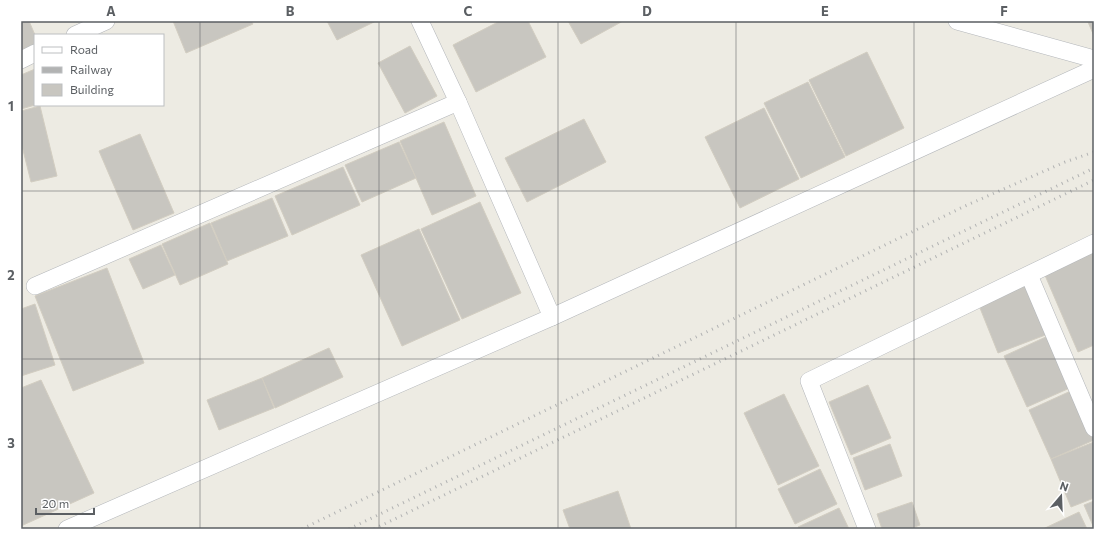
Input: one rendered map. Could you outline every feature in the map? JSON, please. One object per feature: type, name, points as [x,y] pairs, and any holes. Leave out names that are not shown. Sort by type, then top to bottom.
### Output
[{"type":"street","points":[[77,34],[106,21]]},
{"type":"street","points":[[420,21],[458,102],[552,317]]},
{"type":"street","points":[[957,21],[1094,59]]},
{"type":"street","points":[[21,60],[34,54]]},
{"type":"street","points":[[67,529],[552,317],[1094,69]]},
{"type":"street","points":[[35,286],[458,102]]},
{"type":"street","points":[[867,529],[809,381],[1094,243]]},
{"type":"street","points":[[1029,275],[1094,428]]},
{"type":"building","points":[[21,21],[29,21],[35,34],[34,44],[21,50]]},
{"type":"building","points":[[173,21],[251,21],[253,24],[186,53]]},
{"type":"building","points":[[327,21],[376,21],[337,40]]},
{"type":"building","points":[[500,21],[528,21],[546,57],[476,92],[453,45]]},
{"type":"building","points":[[568,21],[623,21],[581,44]]},
{"type":"building","points":[[1094,21],[1094,36],[1088,22]]},
{"type":"building","points":[[410,46],[437,96],[405,113],[378,63]]},
{"type":"building","points":[[867,52],[904,128],[846,156],[809,80]]},
{"type":"building","points":[[34,69],[34,105],[21,109],[21,75]]},
{"type":"building","points":[[808,82],[845,157],[801,178],[764,103]]},
{"type":"building","points":[[40,106],[57,176],[31,182],[21,142],[21,111]]},
{"type":"building","points":[[764,108],[799,179],[740,208],[705,137]]},
{"type":"building","points":[[584,119],[606,162],[527,202],[505,158]]},
{"type":"building","points":[[444,122],[476,196],[432,215],[400,141]]},
{"type":"building","points":[[140,134],[174,213],[133,230],[99,151]]},
{"type":"building","points":[[399,142],[416,178],[362,202],[345,165]]},
{"type":"building","points":[[343,167],[360,205],[292,235],[275,196]]},
{"type":"building","points":[[272,198],[288,236],[227,261],[211,223]]},
{"type":"building","points":[[480,202],[521,293],[462,319],[421,229]]},
{"type":"building","points":[[210,223],[228,264],[180,285],[162,244]]},
{"type":"building","points":[[419,229],[460,320],[402,346],[361,255]]},
{"type":"building","points":[[161,245],[175,275],[143,289],[129,259]]},
{"type":"building","points":[[1094,250],[1094,345],[1078,352],[1044,273]]},
{"type":"building","points":[[107,268],[144,363],[73,391],[35,296]]},
{"type":"building","points":[[1028,283],[1048,334],[998,353],[978,303]]},
{"type":"building","points":[[35,304],[55,365],[21,376],[21,309]]},
{"type":"building","points":[[1048,336],[1072,387],[1027,407],[1004,356]]},
{"type":"building","points":[[329,348],[343,377],[275,408],[262,378]]},
{"type":"building","points":[[262,378],[274,408],[219,430],[207,400]]},
{"type":"building","points":[[41,380],[94,493],[21,526],[21,388]]},
{"type":"building","points":[[868,385],[891,438],[851,455],[829,402]]},
{"type":"building","points":[[1073,390],[1094,440],[1051,459],[1029,410]]},
{"type":"building","points":[[784,394],[819,466],[778,485],[744,413]]},
{"type":"building","points":[[1094,442],[1094,498],[1071,507],[1051,459]]},
{"type":"building","points":[[890,444],[902,476],[865,490],[853,458]]},
{"type":"building","points":[[820,469],[837,504],[795,524],[778,489]]},
{"type":"building","points":[[618,491],[631,529],[570,529],[563,510]]},
{"type":"building","points":[[1094,501],[1094,528],[1084,505]]},
{"type":"building","points":[[912,502],[920,525],[909,529],[882,529],[877,514]]},
{"type":"building","points":[[839,508],[849,529],[799,529],[798,527]]},
{"type":"building","points":[[1079,512],[1087,529],[1043,529]]},
{"type":"railway","points":[[302,529],[965,206],[1065,162],[1094,152]]},
{"type":"railway","points":[[349,529],[1094,168]]},
{"type":"railway","points":[[374,529],[1094,180]]}]
